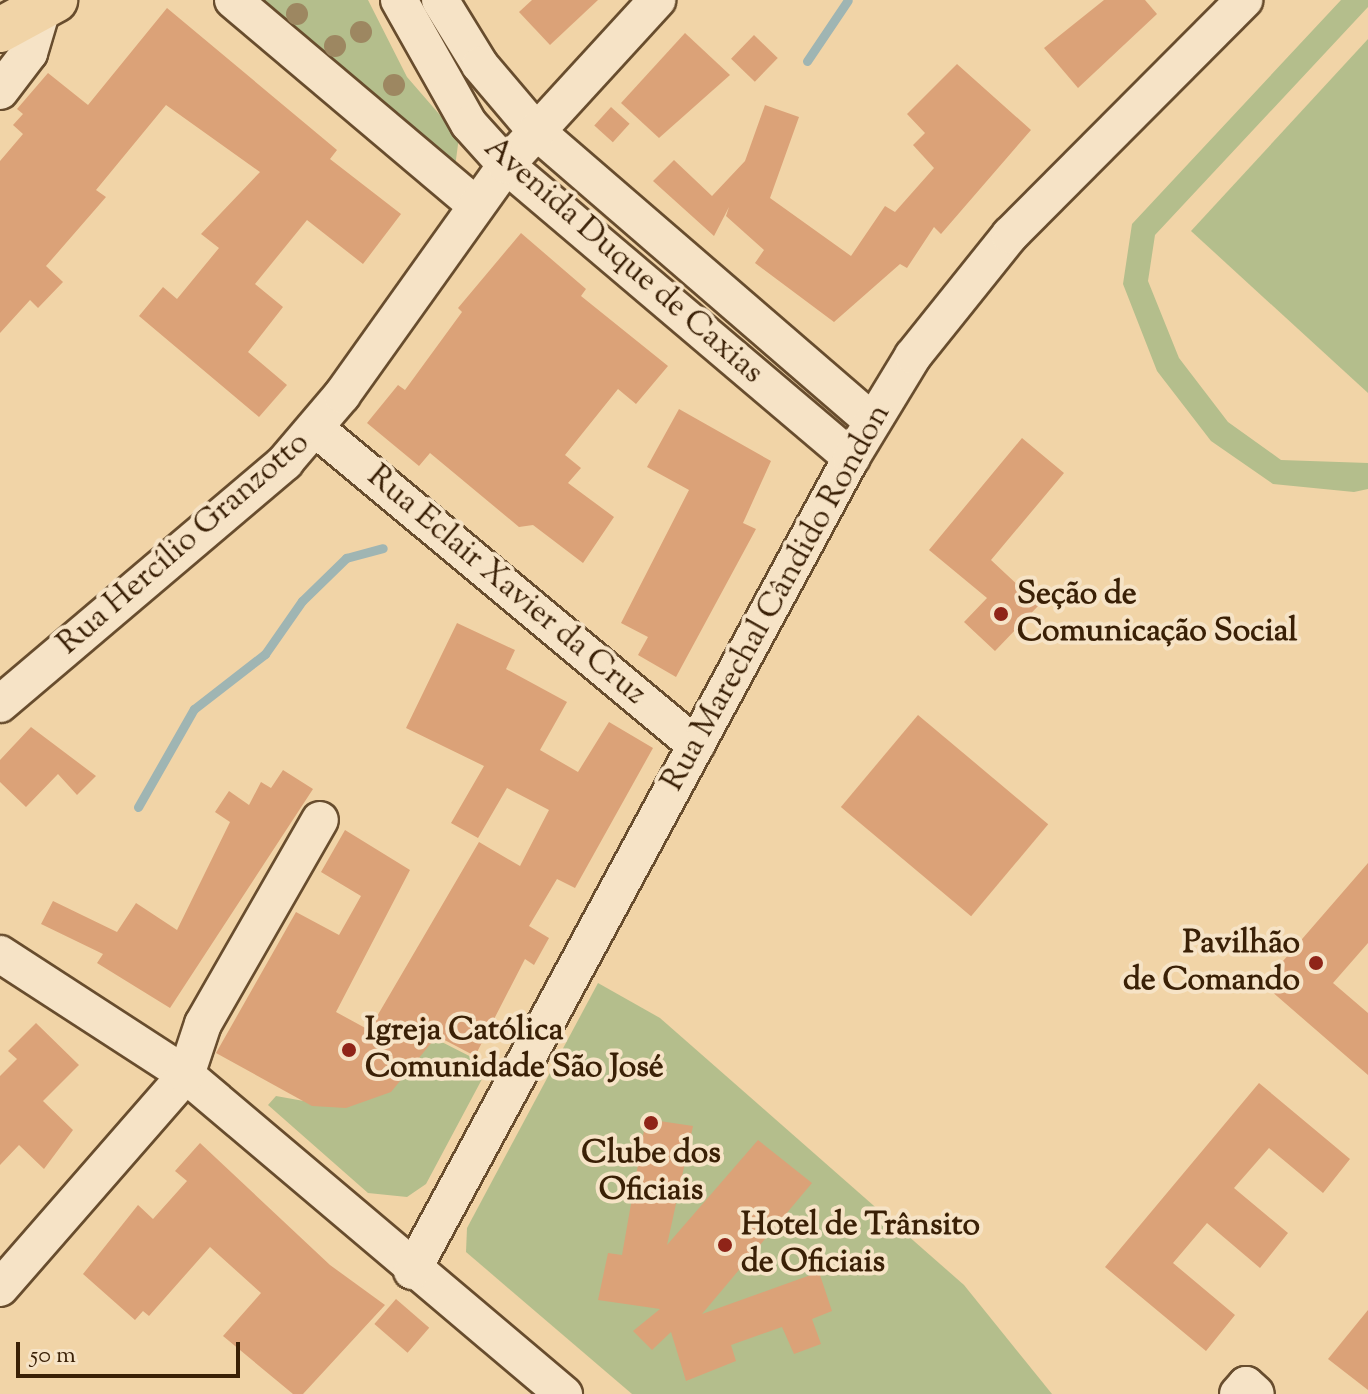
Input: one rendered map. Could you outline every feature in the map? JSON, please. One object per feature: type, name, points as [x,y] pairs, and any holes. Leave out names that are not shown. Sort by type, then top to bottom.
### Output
[{"type":"main road","points":[[0,30],[49,3]]},
{"type":"street","points":[[233,0],[476,205]]},
{"type":"street","name":"Avenida Duque de Caxias","points":[[399,0],[469,124],[506,165],[851,458]]},
{"type":"street","name":"Avenida Duque de Caxias","points":[[440,0],[480,65],[536,131],[872,421]]},
{"type":"street","name":"Rua Hercílio Granzotto","points":[[0,704],[248,496],[315,428],[506,165],[657,0]]},
{"type":"street","name":"Rua Marechal Cândido Rondon","points":[[412,1271],[872,421],[956,298],[1010,235],[1244,0]]},
{"type":"street","points":[[0,91],[29,53],[49,3]]},
{"type":"street","name":"Rua Eclair Xavier da Cruz","points":[[315,428],[696,745]]},
{"type":"street","points":[[0,1288],[186,1075],[203,1024],[320,820]]},
{"type":"street","points":[[0,954],[186,1075],[412,1271],[564,1394]]},
{"type":"green space","points":[[261,0],[368,0],[407,77],[459,137],[455,167]]},
{"type":"green space","points":[[1341,0],[1368,0],[1368,7],[1155,235],[1148,281],[1179,358],[1228,422],[1281,460],[1368,463],[1368,489],[1354,492],[1273,484],[1211,441],[1157,371],[1123,284],[1132,224]]},
{"type":"green space","points":[[1368,39],[1368,393],[1191,231]]},
{"type":"green space","name":"Clube dos Oficiais","points":[[598,983],[660,1018],[964,1285],[1052,1394],[632,1394],[466,1252],[467,1228]]},
{"type":"green space","points":[[430,1036],[489,1066],[426,1184],[407,1197],[368,1193],[268,1105],[276,1096],[315,1103]]},
{"type":"building","points":[[532,0],[598,0],[550,45],[519,12]]},
{"type":"building","points":[[1104,0],[1145,0],[1157,14],[1078,88],[1044,48]]},
{"type":"building","points":[[167,8],[337,150],[330,159],[401,214],[363,264],[307,220],[255,284],[283,307],[248,352],[287,385],[259,417],[139,316],[163,287],[177,299],[219,248],[201,234],[260,172],[166,105],[96,190],[106,197],[46,266],[63,282],[38,308],[30,300],[0,333],[0,161],[23,134],[13,125],[23,114],[17,109],[48,73],[88,105]]},
{"type":"building","points":[[685,33],[730,75],[659,138],[621,103]]},
{"type":"building","points":[[754,35],[778,58],[755,82],[731,59]]},
{"type":"building","points":[[957,64],[1031,130],[941,234],[934,227],[907,268],[900,264],[834,322],[755,263],[764,250],[726,216],[729,207],[714,236],[653,181],[674,160],[712,196],[745,161],[765,105],[799,117],[770,198],[851,256],[885,206],[895,212],[934,168],[913,145],[925,133],[907,114]]},
{"type":"building","points":[[611,107],[630,124],[613,142],[594,126]]},
{"type":"building","points":[[521,233],[586,289],[581,296],[668,366],[636,404],[618,389],[565,455],[581,468],[568,483],[614,517],[583,563],[533,525],[519,527],[430,453],[419,466],[367,423],[398,385],[405,390],[462,312],[458,308]]},
{"type":"building","points":[[679,409],[771,461],[743,523],[756,529],[676,677],[638,655],[648,637],[621,623],[689,490],[647,467]]},
{"type":"building","points":[[1022,438],[1064,473],[991,560],[1039,605],[995,651],[964,622],[987,598],[929,550]]},
{"type":"building","points":[[457,623],[515,650],[506,669],[567,702],[540,750],[578,772],[609,722],[653,748],[575,888],[557,879],[529,926],[549,938],[534,965],[525,959],[475,1056],[437,1036],[391,1092],[346,1108],[312,1106],[216,1053],[296,912],[339,935],[361,896],[321,872],[345,830],[410,870],[336,1012],[369,1030],[479,842],[520,866],[549,810],[507,788],[478,838],[451,823],[484,766],[406,728]]},
{"type":"building","points":[[918,715],[1048,824],[971,916],[841,807]]},
{"type":"building","points":[[31,727],[96,776],[77,795],[58,774],[26,807],[0,782],[0,760]]},
{"type":"building","points":[[283,770],[313,789],[170,1008],[97,963],[103,954],[41,924],[53,901],[117,932],[136,903],[177,930],[230,822],[215,812],[229,791],[249,805],[261,782],[271,788]]},
{"type":"building","name":"Pavilhão de Comando","points":[[1368,863],[1368,943],[1333,983],[1368,1013],[1368,1075],[1263,984]]},
{"type":"building","points":[[36,1023],[79,1065],[43,1101],[73,1130],[44,1169],[19,1145],[0,1165],[0,1076],[17,1059],[8,1051]]},
{"type":"building","points":[[1259,1083],[1350,1159],[1323,1193],[1269,1148],[1234,1188],[1288,1233],[1260,1268],[1207,1223],[1173,1263],[1235,1315],[1206,1351],[1105,1267]]},
{"type":"building","name":"Hotel de Trânsito de Oficiais","points":[[646,1119],[693,1126],[667,1245],[758,1140],[812,1183],[702,1314],[819,1272],[832,1311],[812,1319],[821,1344],[794,1354],[782,1327],[731,1345],[736,1361],[686,1381],[671,1332],[652,1350],[633,1331],[660,1309],[598,1300],[608,1253],[622,1255]]},
{"type":"building","points":[[200,1143],[330,1265],[385,1305],[303,1394],[293,1394],[223,1336],[261,1293],[210,1247],[149,1316],[143,1311],[135,1320],[83,1274],[138,1205],[153,1219],[187,1181],[175,1171]]},
{"type":"building","points":[[396,1299],[429,1328],[408,1353],[374,1324]]},
{"type":"building","points":[[1368,1310],[1368,1390],[1328,1359]]},
{"type":"waterway","points":[[807,61],[848,0]]},
{"type":"waterway","points":[[138,807],[194,709],[265,654],[302,601],[346,558],[383,548]]},
{"type":"place","name":"Seção de Comunicação Social","points":[[1001,614]]},
{"type":"place","name":"Pavilhão de Comando","points":[[1316,963]]},
{"type":"place","name":"Igreja Católica Comunidade São José","points":[[349,1050]]},
{"type":"place","name":"Clube dos Oficiais","points":[[651,1123]]},
{"type":"place","name":"Hotel de Trânsito de Oficiais","points":[[725,1245]]}]
